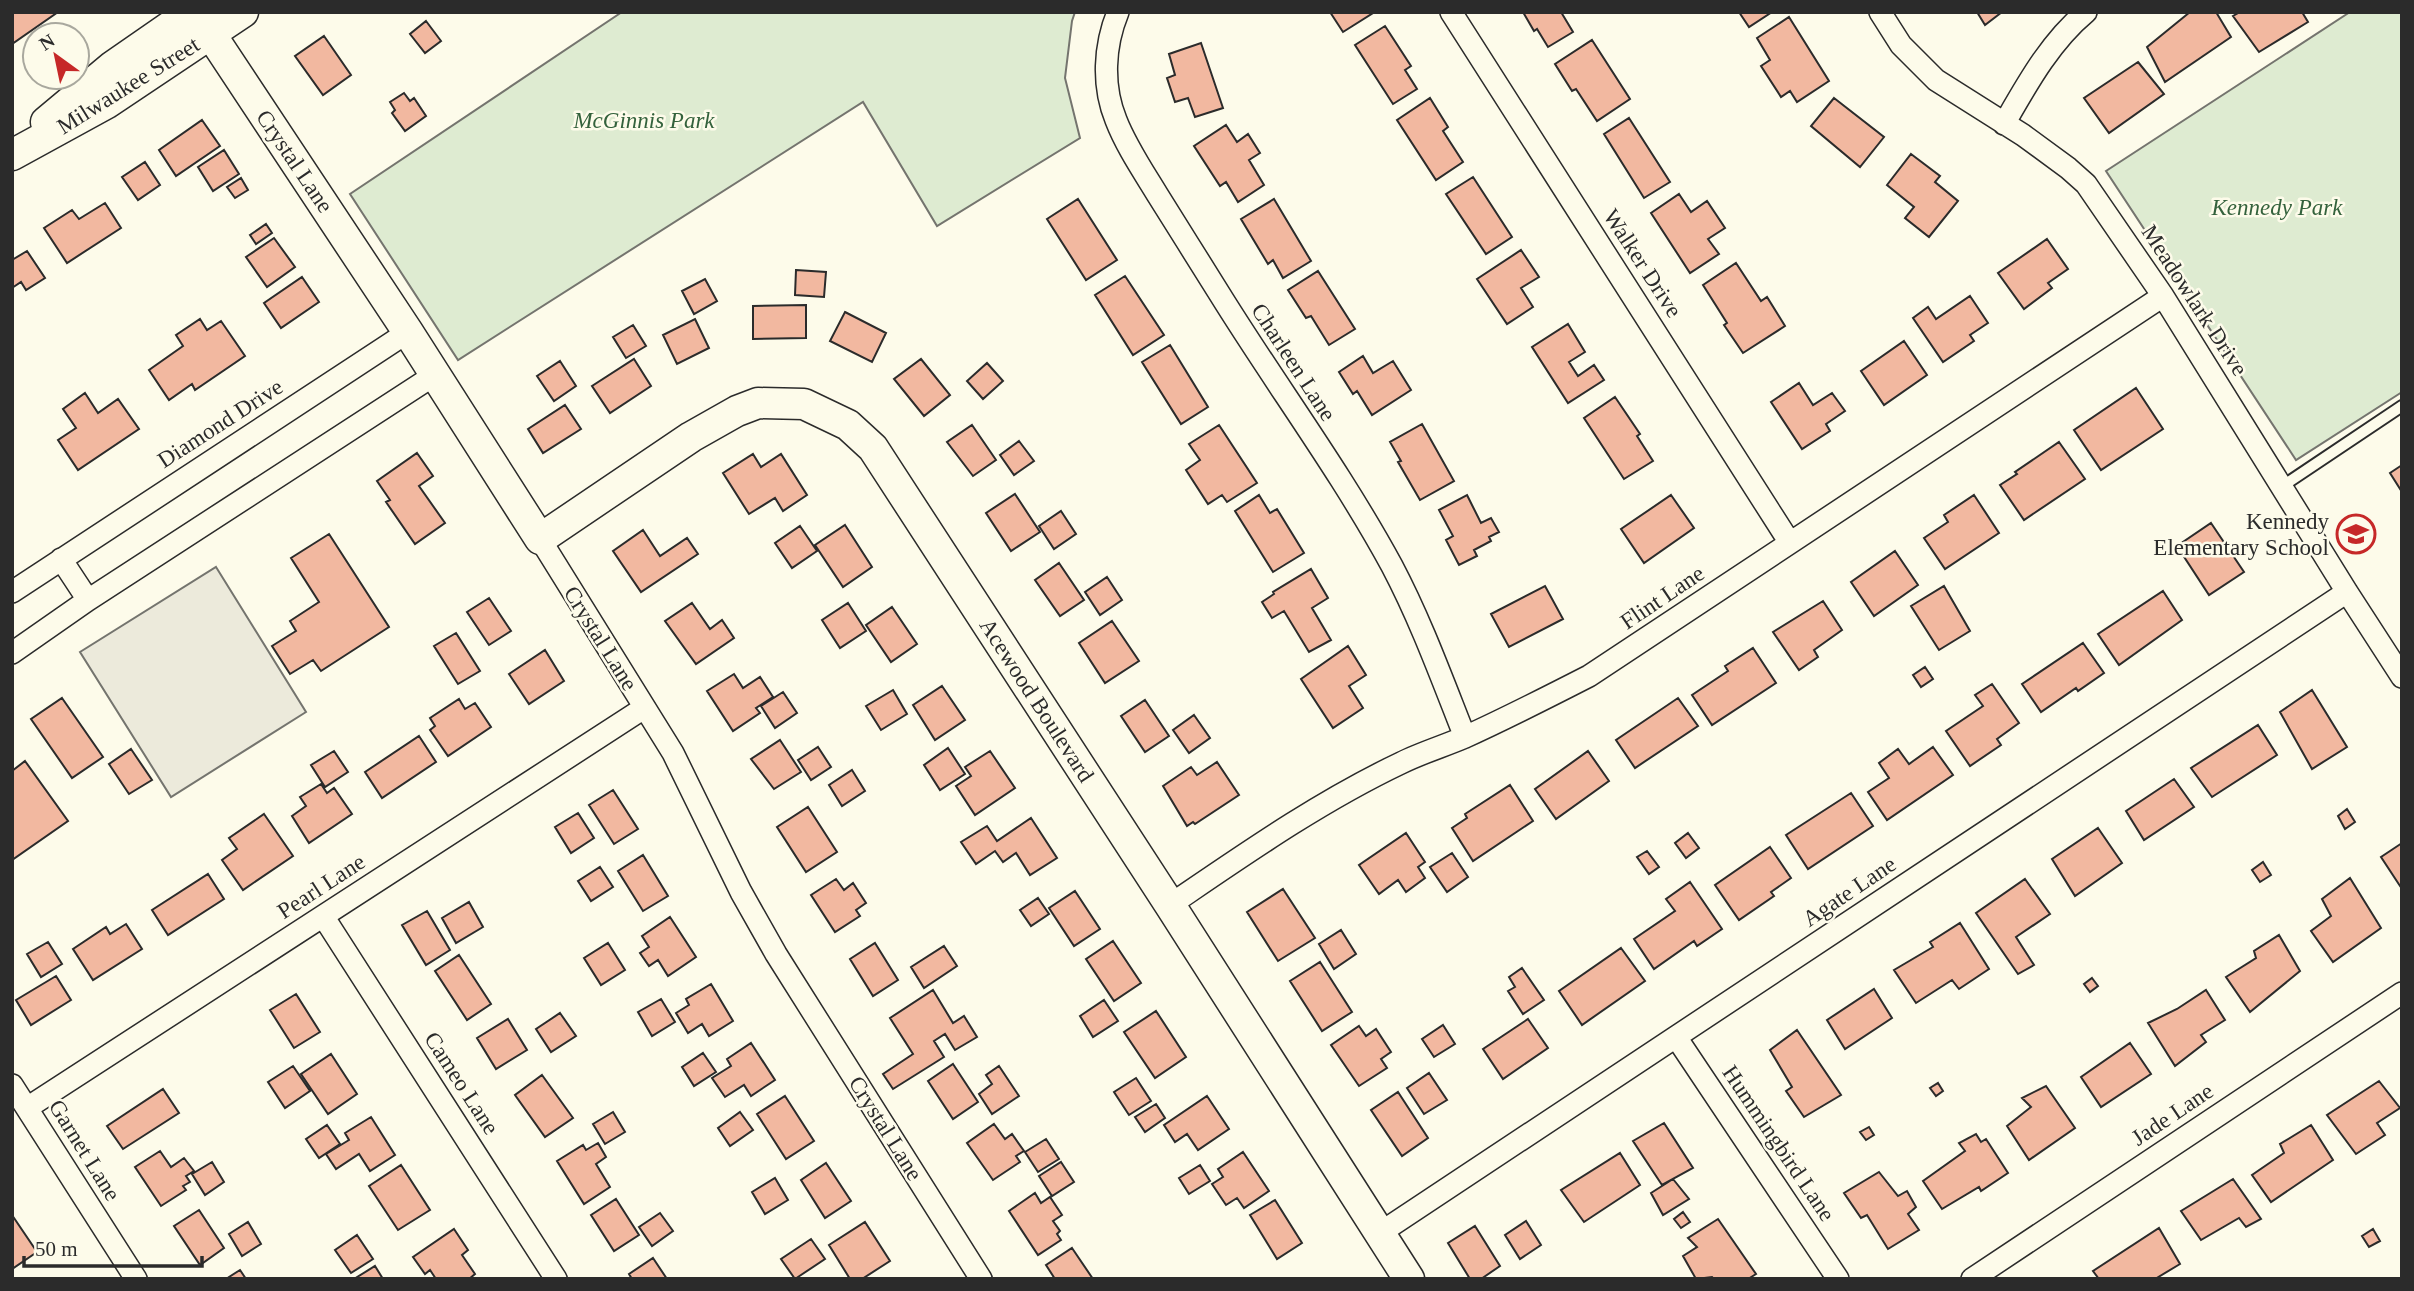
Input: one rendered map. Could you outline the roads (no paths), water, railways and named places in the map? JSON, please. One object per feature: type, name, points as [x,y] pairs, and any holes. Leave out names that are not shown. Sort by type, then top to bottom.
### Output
[{"type":"street","name":"Milwaukee Street","points":[[12,149],[113,66],[199,20],[243,12]]},
{"type":"street","name":"Charleen Lane","points":[[1118,12],[1109,34],[1106,58],[1108,87],[1115,119],[1137,161],[1393,568],[1425,634],[1465,737]]},
{"type":"street","name":"Walker Drive","points":[[1451,12],[1790,543]]},
{"type":"street","name":"Meadowlark Drive","points":[[1880,12],[1901,45],[1936,80],[2024,135],[2086,184],[2163,296],[2402,677]]},
{"type":"street","points":[[2004,124],[2049,52],[2087,12]]},
{"type":"street","name":"Milwaukee Street","points":[[12,155],[107,103],[199,20]]},
{"type":"street","name":"Crystal Lane","points":[[199,20],[436,374],[673,753],[741,892],[776,954],[981,1279]]},
{"type":"street","name":"Flint Lane","points":[[1170,905],[1254,847],[1344,792],[1402,762],[1535,705],[1589,676],[2163,296]]},
{"type":"street","name":"Diamond Drive","points":[[12,592],[408,332]]},
{"type":"street","points":[[12,653],[88,600],[436,374]]},
{"type":"street","name":"Acewood Boulevard","points":[[540,539],[691,437],[758,402],[804,404],[848,425],[873,448],[1409,1279]]},
{"type":"street","points":[[61,559],[88,600]]},
{"type":"street","name":"Agate Lane","points":[[1380,1233],[2347,593]]},
{"type":"street","name":"Pearl Lane","points":[[27,1108],[644,708]]},
{"type":"street","name":"Cameo Lane","points":[[323,916],[556,1279]]},
{"type":"street","name":"Jade Lane","points":[[1972,1279],[2402,993]]},
{"type":"street","name":"Hummingbird Lane","points":[[1676,1037],[1838,1279]]},
{"type":"street","name":"Garnet Lane","points":[[12,1085],[135,1279]]},
{"type":"lane","points":[[2281,487],[2402,406]]},
{"type":"place","name":"Kennedy Elementary School","points":[[2356,534]]},
{"type":"park label","name":"McGinnis Park","points":[[644,120]]},
{"type":"park label","name":"Kennedy Park","points":[[2277,207]]}]
